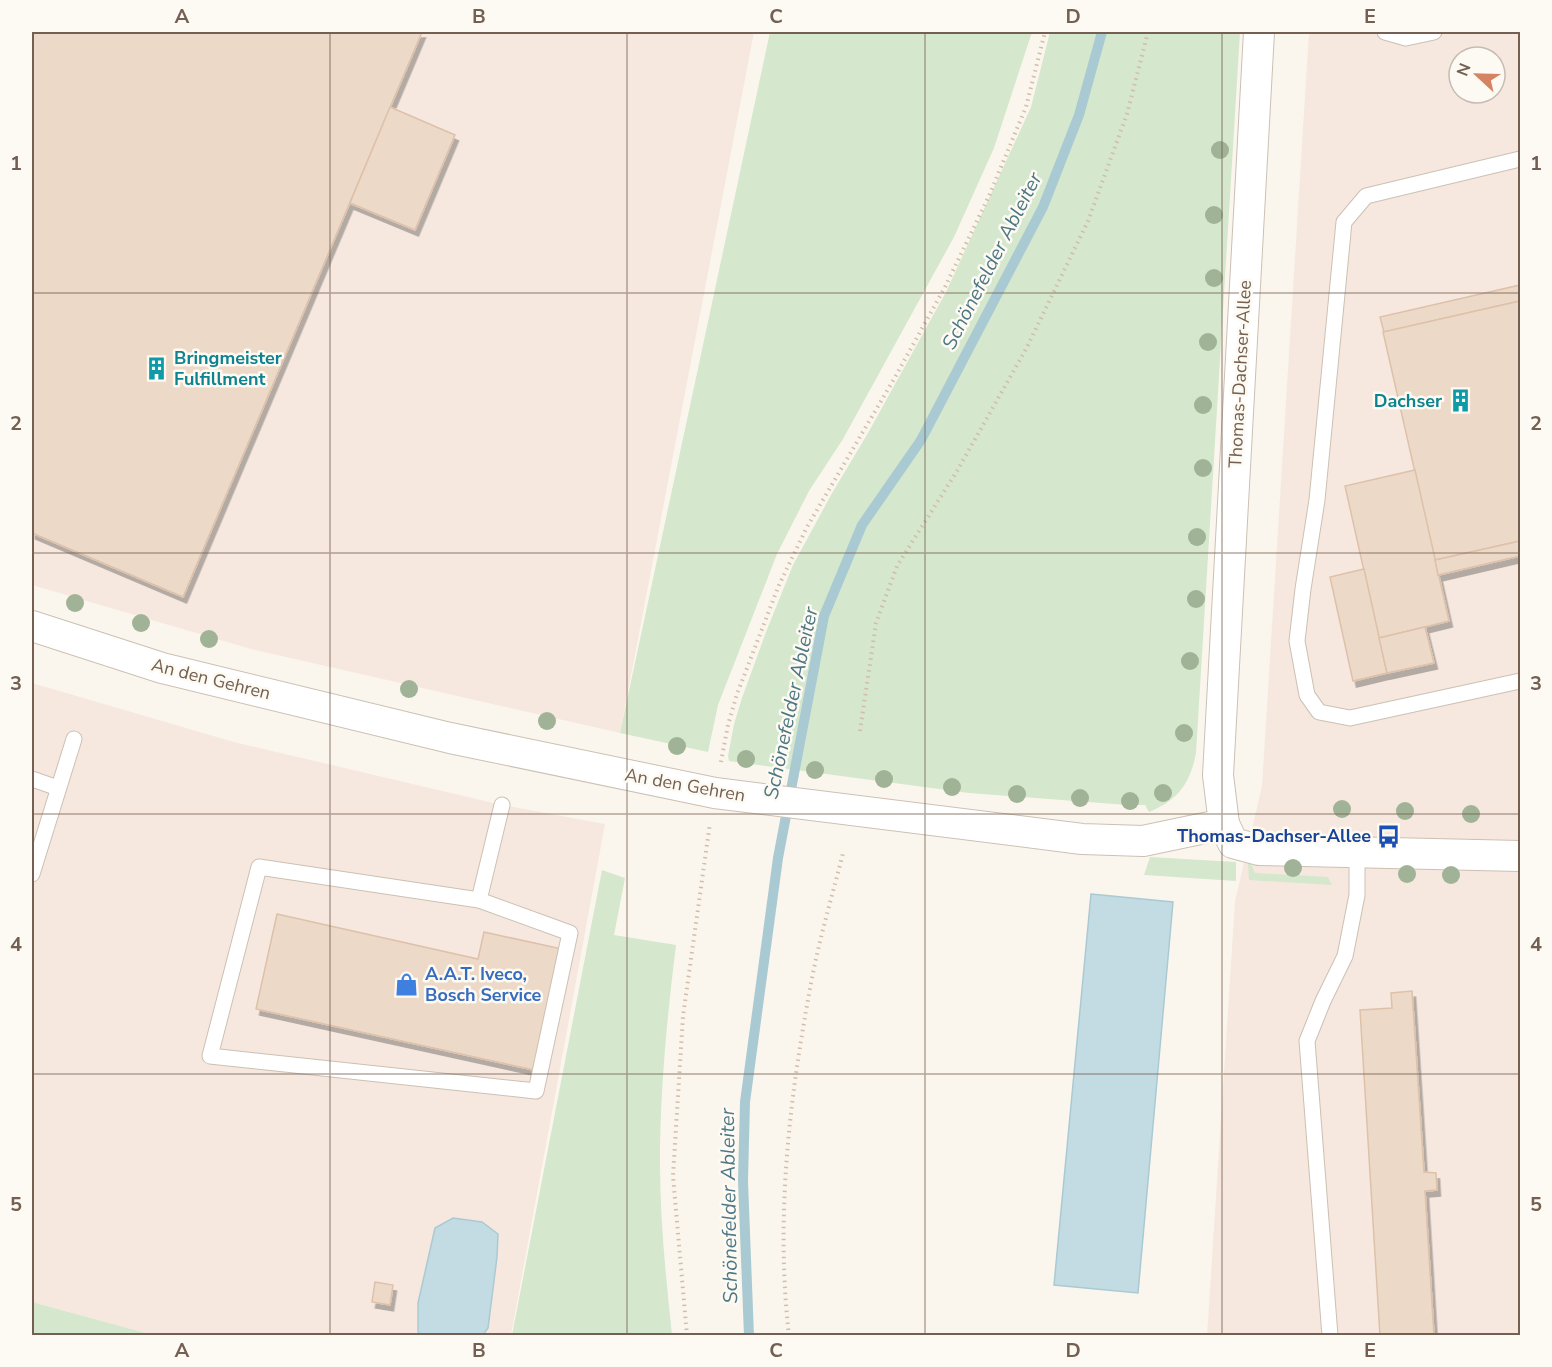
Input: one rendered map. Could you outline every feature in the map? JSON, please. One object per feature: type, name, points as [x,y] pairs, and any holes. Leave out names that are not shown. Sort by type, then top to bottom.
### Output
[{"type":"street","name":"Thomas-Dachser-Allee","points":[[1224,824],[1218,775],[1259,32]]},
{"type":"street","name":"An den Gehren","points":[[32,626],[162,668],[309,704],[504,749],[715,793],[1082,839],[1143,841],[1224,824]]},
{"type":"street","points":[[1224,824],[1233,843],[1259,850],[1521,856]]},
{"type":"lane","points":[[1385,32],[1406,38],[1434,32]]},
{"type":"lane","points":[[1521,159],[1365,196],[1344,222],[1317,500],[1297,641],[1307,695],[1319,712],[1350,718],[1521,681]]},
{"type":"lane","points":[[32,874],[74,739]]},
{"type":"lane","points":[[32,779],[58,788]]},
{"type":"lane","points":[[479,900],[502,805]]},
{"type":"lane","points":[[1330,1335],[1306,1041],[1323,1000],[1345,957],[1357,895],[1357,853]]},
{"type":"lane","points":[[260,867],[479,900],[570,933],[536,1091],[210,1056],[260,867]]},
{"type":"path","points":[[728,725],[737,694],[779,585],[807,527],[945,287],[989,196],[1026,107],[1045,32]]},
{"type":"path","points":[[860,730],[876,623],[897,566],[957,471],[1026,349],[1088,221],[1128,114],[1148,32]]},
{"type":"path","points":[[687,1335],[674,1176],[683,1016],[707,841]]},
{"type":"path","points":[[789,1335],[784,1296],[784,1184],[793,1098],[814,971],[843,853]]},
{"type":"shaded area","points":[[32,32],[754,32],[620,733],[251,649],[32,585]]},
{"type":"shaded area","points":[[1309,32],[1520,32],[1520,1335],[1207,1336],[1235,901],[1262,786]]},
{"type":"shaded area","points":[[32,683],[234,742],[502,805],[605,824],[511,1335],[153,1335],[32,1302]]},
{"type":"green space","points":[[770,32],[1032,32],[994,148],[954,237],[843,439],[809,491],[777,554],[718,705],[708,752],[620,733]]},
{"type":"green space","points":[[1050,32],[1240,32],[1196,753],[1190,774],[1175,796],[1149,812],[1145,805],[969,793],[729,761],[734,724],[742,698],[793,565],[946,292],[1031,107]]},
{"type":"green space","points":[[1150,857],[1236,862],[1236,881],[1144,875]]},
{"type":"green space","points":[[1250,862],[1255,873],[1328,877],[1332,885],[1249,880],[1248,863]]},
{"type":"green space","points":[[602,870],[625,878],[614,935],[676,945],[665,1054],[660,1163],[662,1227],[672,1335],[512,1335]]},
{"type":"green space","points":[[32,1302],[153,1335],[32,1335]]},
{"type":"water","points":[[1091,894],[1173,902],[1138,1293],[1054,1285]]},
{"type":"water","points":[[453,1218],[482,1222],[498,1234],[488,1328],[483,1335],[421,1335],[418,1332],[418,1303],[435,1228]]},
{"type":"building","name":"Bringmeister Fulfillment","points":[[32,32],[422,32],[183,597],[32,533]]},
{"type":"building","points":[[390,107],[455,135],[415,230],[350,203]]},
{"type":"building","points":[[1520,285],[1520,301],[1384,332],[1380,317]]},
{"type":"building","name":"Dachser","points":[[1520,301],[1520,541],[1435,560],[1383,332]]},
{"type":"building","points":[[1415,470],[1449,621],[1379,638],[1345,486]]},
{"type":"building","points":[[1520,541],[1520,556],[1438,575],[1435,560]]},
{"type":"building","points":[[1364,569],[1387,673],[1353,681],[1330,577]]},
{"type":"building","points":[[1425,627],[1434,663],[1387,673],[1379,638]]},
{"type":"building","name":"A.A.T. Iveco, Bosch Service","points":[[277,914],[478,959],[484,932],[562,949],[534,1070],[256,1009]]},
{"type":"building","points":[[1412,991],[1424,1172],[1436,1173],[1437,1190],[1425,1191],[1434,1336],[1380,1336],[1360,1010],[1392,1008],[1391,993]]},
{"type":"building","points":[[375,1282],[393,1285],[390,1305],[372,1302]]},
{"type":"waterway","name":"Schönefelder Ableiter","points":[[749,1336],[743,1181],[745,1102],[778,858],[824,616],[862,525],[921,440],[1043,207],[1079,115],[1102,32]]},
{"type":"place","name":"Bringmeister Fulfillment","points":[[156,368]]},
{"type":"place","name":"Dachser","points":[[1460,401]]},
{"type":"place","name":"Thomas-Dachser-Allee","points":[[1389,836]]},
{"type":"place","name":"A.A.T. Iveco, Bosch Service","points":[[407,984]]}]
